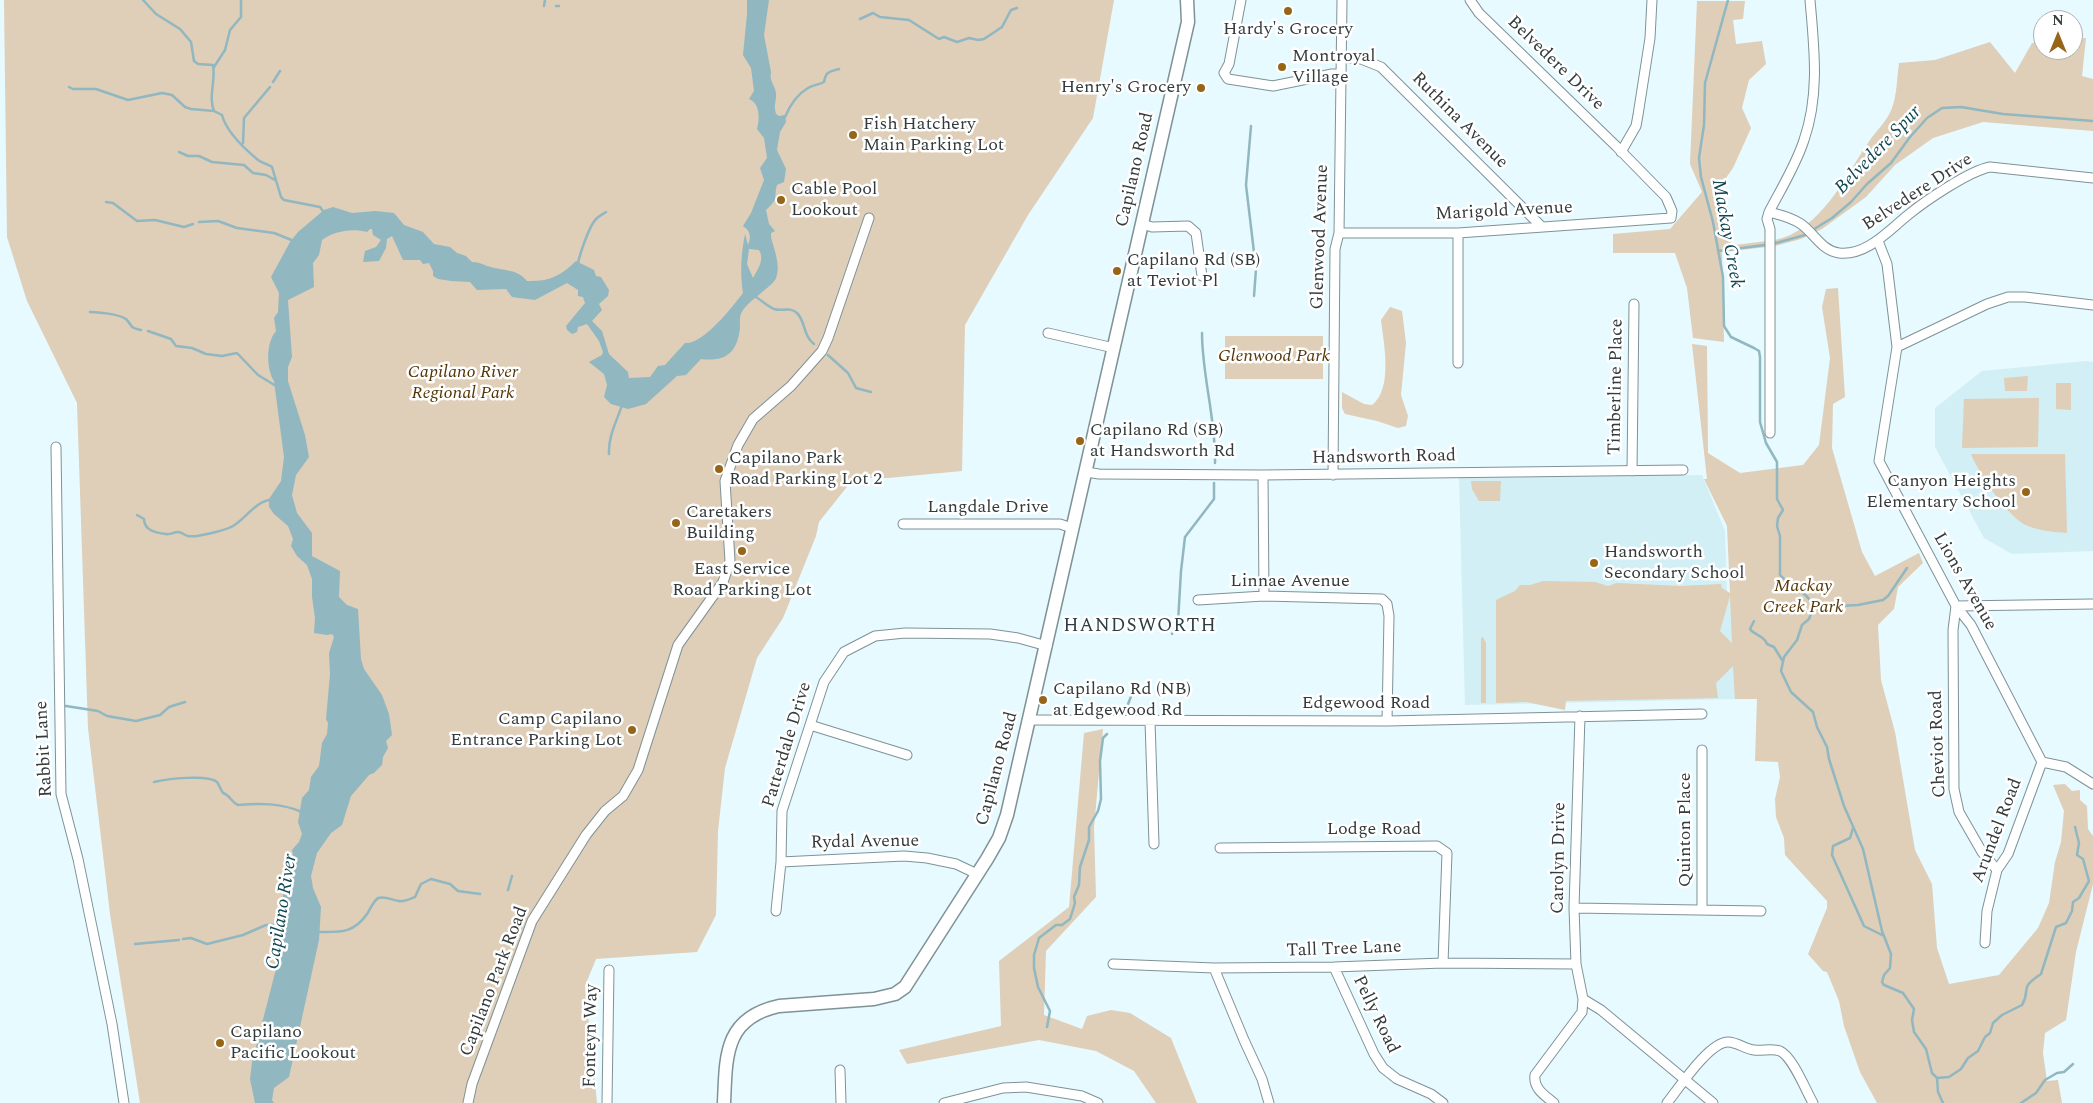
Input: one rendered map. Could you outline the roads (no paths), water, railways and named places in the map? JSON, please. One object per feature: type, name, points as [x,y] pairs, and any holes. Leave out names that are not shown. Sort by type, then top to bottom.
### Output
[{"type":"main road","name":"Capilano Road","points":[[724,1103],[726,1059],[729,1044],[747,1019],[765,1009],[779,1006],[874,999],[894,994],[912,978],[999,838],[1007,815],[1030,720],[1188,22],[1188,0]]},
{"type":"street","points":[[1241,0],[1229,64],[1224,73],[1228,79],[1273,86],[1332,74],[1341,74]]},
{"type":"street","name":"Glenwood Avenue","points":[[1334,475],[1336,249],[1339,233],[1342,0]]},
{"type":"street","name":"Belvedere Drive","points":[[1470,0],[1479,13],[1666,197],[1672,211],[1671,218]]},
{"type":"street","points":[[1621,152],[1636,126],[1650,38],[1652,0]]},
{"type":"street","points":[[1770,433],[1770,229],[1767,219],[1768,212],[1804,141],[1810,121],[1816,68],[1810,0]]},
{"type":"street","name":"Ruthina Avenue","points":[[1342,57],[1361,58],[1372,62],[1386,71],[1542,227]]},
{"type":"street","name":"Belvedere Drive","points":[[1768,212],[1786,216],[1802,224],[1820,244],[1832,251],[1838,253],[1851,252],[1878,240],[1909,214],[1967,176],[1982,169],[1990,167],[2093,178]]},
{"type":"street","name":"Capilano Park Road","points":[[468,1103],[472,1084],[532,921],[586,835],[605,811],[623,796],[632,783],[641,761],[678,645],[723,582],[730,561],[725,481],[738,445],[753,419],[791,386],[822,351],[869,218]]},
{"type":"street","name":"Marigold Avenue","points":[[1339,233],[1458,233],[1671,218]]},
{"type":"street","points":[[1142,224],[1152,226],[1188,226],[1196,233],[1202,276]]},
{"type":"street","points":[[1458,233],[1458,363]]},
{"type":"street","name":"Lions Avenue","points":[[1878,240],[1887,264],[1897,347],[1880,462],[1956,606],[1972,625],[2042,762]]},
{"type":"street","points":[[1897,347],[1987,304],[2008,297],[2025,297],[2093,305]]},
{"type":"street","name":"Timberline Place","points":[[1632,471],[1634,304]]},
{"type":"street","points":[[1048,333],[1114,348]]},
{"type":"street","name":"Rabbit Lane","points":[[56,447],[61,794],[78,859],[112,1024],[124,1103]]},
{"type":"street","name":"Handsworth Road","points":[[1086,472],[1099,474],[1334,475],[1683,470]]},
{"type":"street","points":[[1263,475],[1264,596]]},
{"type":"street","name":"Langdale Drive","points":[[903,524],[1060,524],[1072,528]]},
{"type":"street","name":"Linnae Avenue","points":[[1198,600],[1264,596],[1382,599],[1387,604],[1388,616],[1387,721]]},
{"type":"street","points":[[1956,606],[2093,604]]},
{"type":"street","name":"Cheviot Road","points":[[1956,606],[1953,630],[1954,789],[1959,812],[1982,852],[1997,870]]},
{"type":"street","name":"Patterdale Drive","points":[[776,911],[781,862],[782,811],[824,682],[844,652],[875,636],[905,633],[990,634],[1018,638],[1047,646]]},
{"type":"street","name":"Edgewood Road","points":[[1030,720],[1387,721],[1702,714]]},
{"type":"street","name":"Carolyn Drive","points":[[1580,716],[1574,908],[1576,964],[1583,999]]},
{"type":"street","points":[[1150,721],[1154,844]]},
{"type":"street","points":[[810,725],[907,754]]},
{"type":"street","name":"Quinton Place","points":[[1702,750],[1702,909]]},
{"type":"street","points":[[2042,762],[2066,767],[2093,784]]},
{"type":"street","name":"Arundel Road","points":[[1985,942],[1986,911],[1997,870],[2008,854],[2042,762]]},
{"type":"street","name":"Lodge Road","points":[[1220,848],[1436,846],[1446,854],[1443,963]]},
{"type":"street","name":"Rydal Avenue","points":[[781,862],[904,856],[927,858],[956,864],[977,874]]},
{"type":"street","name":"Quinton Place","points":[[1574,908],[1761,911]]},
{"type":"street","name":"Tall Tree Lane","points":[[1113,964],[1214,968],[1334,967],[1443,963],[1576,964]]},
{"type":"street","name":"Pelly Road","points":[[1334,967],[1374,1054],[1383,1068],[1397,1079],[1431,1094],[1444,1103]]},
{"type":"street","points":[[1214,968],[1262,1079],[1269,1103]]},
{"type":"street","name":"Fonteyn Way","points":[[607,1103],[609,970]]},
{"type":"street","points":[[1554,1103],[1536,1087],[1534,1075],[1580,1016],[1583,999],[1600,1010],[1714,1103]]},
{"type":"street","points":[[1667,1103],[1702,1059],[1721,1043],[1731,1042],[1749,1049],[1779,1051],[1785,1054],[1813,1103]]},
{"type":"street","points":[[840,1070],[841,1103]]},
{"type":"street","points":[[944,1103],[1003,1088],[1026,1088],[1082,1096],[1098,1103]]},
{"type":"water","name":"Capilano River","points":[[747,0],[769,0],[764,35],[771,78],[776,93],[776,114],[779,116],[785,115],[786,122],[780,132],[777,150],[786,169],[784,182],[777,185],[775,200],[766,210],[769,224],[775,231],[771,233],[771,237],[778,268],[776,278],[742,312],[736,344],[729,354],[717,359],[701,359],[686,375],[677,376],[646,404],[628,409],[611,404],[604,397],[607,385],[604,374],[589,362],[602,355],[603,352],[599,341],[587,324],[578,327],[577,332],[572,334],[567,330],[566,326],[585,303],[583,297],[578,296],[578,290],[567,283],[535,300],[512,297],[506,289],[477,290],[470,282],[438,279],[433,276],[429,263],[423,264],[420,260],[403,260],[392,236],[387,239],[386,248],[379,261],[363,262],[365,251],[376,247],[381,240],[373,235],[372,229],[367,232],[343,231],[332,234],[322,240],[319,255],[313,263],[314,287],[288,300],[292,357],[288,367],[288,381],[305,435],[309,457],[296,475],[292,495],[297,513],[312,533],[312,556],[340,571],[339,597],[347,605],[358,609],[361,659],[364,669],[382,695],[389,714],[392,735],[386,741],[388,748],[383,757],[382,765],[369,775],[351,796],[342,825],[331,833],[317,853],[311,876],[313,888],[321,907],[319,940],[289,1077],[274,1088],[272,1100],[274,1103],[255,1103],[250,1079],[252,1062],[276,969],[282,964],[277,949],[275,932],[283,909],[283,893],[287,874],[294,860],[292,850],[299,842],[302,834],[298,822],[302,798],[309,790],[311,777],[319,766],[322,743],[327,734],[328,723],[326,719],[330,674],[329,653],[334,637],[332,634],[314,633],[315,618],[312,579],[307,565],[297,556],[291,546],[293,539],[288,526],[269,507],[269,499],[281,481],[284,457],[274,381],[268,363],[270,342],[276,331],[274,318],[278,312],[279,293],[271,277],[290,242],[298,232],[324,210],[333,207],[352,213],[375,211],[394,213],[404,225],[423,232],[434,244],[450,247],[457,253],[466,256],[472,262],[515,272],[527,281],[554,277],[565,271],[576,261],[594,270],[596,276],[601,277],[609,290],[608,296],[599,304],[602,310],[592,321],[602,331],[609,354],[628,372],[629,378],[650,377],[658,366],[665,365],[685,343],[700,338],[717,324],[743,293],[741,264],[745,234],[748,245],[750,237],[748,230],[743,226],[751,213],[764,180],[760,168],[767,158],[764,138],[757,129],[759,116],[757,108],[753,101],[749,99],[754,91],[751,68],[743,55]],"holes":[[[749,249],[759,250],[761,260],[753,278],[747,264]]]},
{"type":"waterway","points":[[143,0],[156,14],[180,29],[191,42],[194,61],[198,64],[213,65],[212,106],[214,111],[222,115],[232,134],[248,151],[258,160],[272,167],[281,197],[284,200],[320,207],[325,214]]},
{"type":"waterway","points":[[214,67],[225,50],[230,30],[241,17],[241,0]]},
{"type":"waterway","points":[[544,6],[545,0]]},
{"type":"waterway","name":"Mackay Creek","points":[[1728,0],[1705,83],[1704,125],[1699,158],[1701,177],[1713,222],[1723,277],[1724,326],[1731,337],[1759,351],[1760,422],[1766,443],[1777,462],[1777,499],[1783,510],[1778,518],[1777,526],[1780,536],[1780,575],[1803,593],[1814,606],[1809,619],[1802,625],[1797,640],[1784,657],[1781,671],[1791,692],[1813,712],[1817,727],[1827,747],[1844,806],[1863,849],[1882,931],[1891,954],[1890,968],[1884,975],[1882,982],[1884,985],[1903,993],[1914,1009],[1912,1020],[1914,1032],[1926,1049],[1932,1073],[1937,1078],[1938,1092],[1943,1103]]},
{"type":"waterway","points":[[860,19],[873,13],[880,17],[909,20],[939,39],[944,37],[957,42],[969,38],[984,39],[1002,27],[1011,10],[1017,8]]},
{"type":"waterway","points":[[785,117],[791,104],[800,94],[810,87],[824,82],[828,72],[839,69]]},
{"type":"waterway","points":[[273,82],[280,71]]},
{"type":"waterway","points":[[69,87],[73,89],[96,89],[128,100],[162,93],[172,95],[185,107],[214,111]]},
{"type":"waterway","points":[[243,143],[244,118],[270,87]]},
{"type":"waterway","name":"Belvedere Spur","points":[[1811,231],[1832,218],[1851,202],[1867,184],[1891,163],[1927,118],[1942,108],[1961,107],[2003,114],[2093,121]]},
{"type":"waterway","points":[[1251,126],[1246,185],[1256,269],[1254,296]]},
{"type":"waterway","points":[[179,152],[188,156],[199,156],[212,162],[244,165],[253,173],[266,175],[275,180]]},
{"type":"waterway","points":[[106,202],[113,203],[137,221],[155,220],[184,227],[193,224]]},
{"type":"waterway","points":[[578,263],[591,228],[596,219],[606,212]]},
{"type":"waterway","points":[[199,222],[218,221],[237,228],[274,233],[294,241]]},
{"type":"waterway","name":"Belvedere Spur","points":[[1776,243],[1805,235]]},
{"type":"waterway","name":"Belvedere Spur","points":[[1718,251],[1765,245]]},
{"type":"waterway","points":[[753,295],[774,309],[788,309],[797,313],[810,341],[814,344]]},
{"type":"waterway","points":[[90,312],[123,317],[133,327],[141,330]]},
{"type":"waterway","points":[[148,331],[171,339],[176,346],[192,348],[206,354],[222,356],[237,353],[258,375],[276,386]]},
{"type":"waterway","points":[[1202,333],[1204,365],[1215,447],[1215,463]]},
{"type":"waterway","points":[[828,355],[848,373],[856,388],[871,392]]},
{"type":"waterway","points":[[609,454],[611,435],[622,405]]},
{"type":"waterway","points":[[1172,634],[1178,622],[1185,537],[1214,499],[1214,483]]},
{"type":"waterway","points":[[137,515],[144,519],[149,529],[155,532],[167,534],[181,532],[188,536],[197,536],[233,526],[256,506],[271,500]]},
{"type":"waterway","points":[[1828,611],[1838,606],[1858,605],[1883,600],[1888,596],[1907,568]]},
{"type":"waterway","points":[[1754,621],[1750,629],[1764,639],[1767,644],[1774,647],[1782,660]]},
{"type":"waterway","points":[[1127,707],[1136,683]]},
{"type":"waterway","points":[[66,706],[98,711],[107,716],[136,721],[160,715],[169,707],[185,702]]},
{"type":"waterway","points":[[1047,1027],[1050,1011],[1038,987],[1034,968],[1034,955],[1039,938],[1056,925],[1062,925],[1070,919],[1075,903],[1074,897],[1079,885],[1080,867],[1089,840],[1089,827],[1098,811],[1101,799],[1100,761],[1103,738],[1107,734]]},
{"type":"waterway","points":[[154,782],[205,778],[217,782],[223,793],[238,805],[270,804],[302,812]]},
{"type":"waterway","points":[[1937,1078],[1949,1077],[1961,1069],[1968,1058],[1978,1051],[1985,1037],[1990,1033],[1993,1023],[2002,1015],[2022,1005],[2027,986],[2041,974],[2056,927],[2066,923],[2072,911],[2073,902],[2079,898],[2089,881],[2083,859],[2077,855],[2079,843],[2075,827]]},
{"type":"waterway","name":"Mackay Creek","points":[[1853,828],[1850,838],[1833,846],[1832,855],[1864,926],[1884,936]]},
{"type":"waterway","points":[[508,890],[512,876]]},
{"type":"waterway","points":[[318,932],[339,932],[351,928],[362,921],[378,898],[405,901],[415,897],[421,884],[431,879],[450,884],[458,891],[480,894]]},
{"type":"waterway","name":"Capilano River","points":[[183,939],[191,938],[207,944],[243,935],[266,925],[279,925]]},
{"type":"waterway","points":[[135,944],[179,940]]},
{"type":"waterway","points":[[2021,1103],[2036,1093],[2045,1080],[2057,1073],[2064,1072],[2073,1064]]},
{"type":"place","name":"Hardy's Grocery","points":[[1288,11]]},
{"type":"place","name":"Montroyal Village","points":[[1282,67]]},
{"type":"place","name":"Henry's Grocery","points":[[1201,88]]},
{"type":"place","name":"Fish Hatchery Main Parking Lot","points":[[853,135]]},
{"type":"place","name":"Cable Pool Lookout","points":[[781,200]]},
{"type":"place","name":"Capilano Rd (SB) at Teviot Pl","points":[[1117,271]]},
{"type":"place","name":"Capilano Rd (SB) at Handsworth Rd","points":[[1080,441]]},
{"type":"place","name":"Capilano Park Road Parking Lot 2","points":[[719,469]]},
{"type":"place","name":"Canyon Heights Elementary School","points":[[2026,492]]},
{"type":"place","name":"Caretakers Building","points":[[676,523]]},
{"type":"place","name":"East Service Road Parking Lot","points":[[742,551]]},
{"type":"place","name":"Handsworth Secondary School","points":[[1594,563]]},
{"type":"place","name":"Capilano Rd (NB) at Edgewood Rd","points":[[1043,700]]},
{"type":"place","name":"Camp Capilano Entrance Parking Lot","points":[[632,730]]},
{"type":"place","name":"Capilano Pacific Lookout","points":[[220,1043]]},
{"type":"district","name":"HANDSWORTH","points":[[1140,627]]},
{"type":"park label","name":"Glenwood Park","points":[[1274,357]]},
{"type":"park label","name":"Capilano River Regional Park","points":[[463,383]]},
{"type":"park label","name":"Mackay Creek Park","points":[[1803,597]]}]
